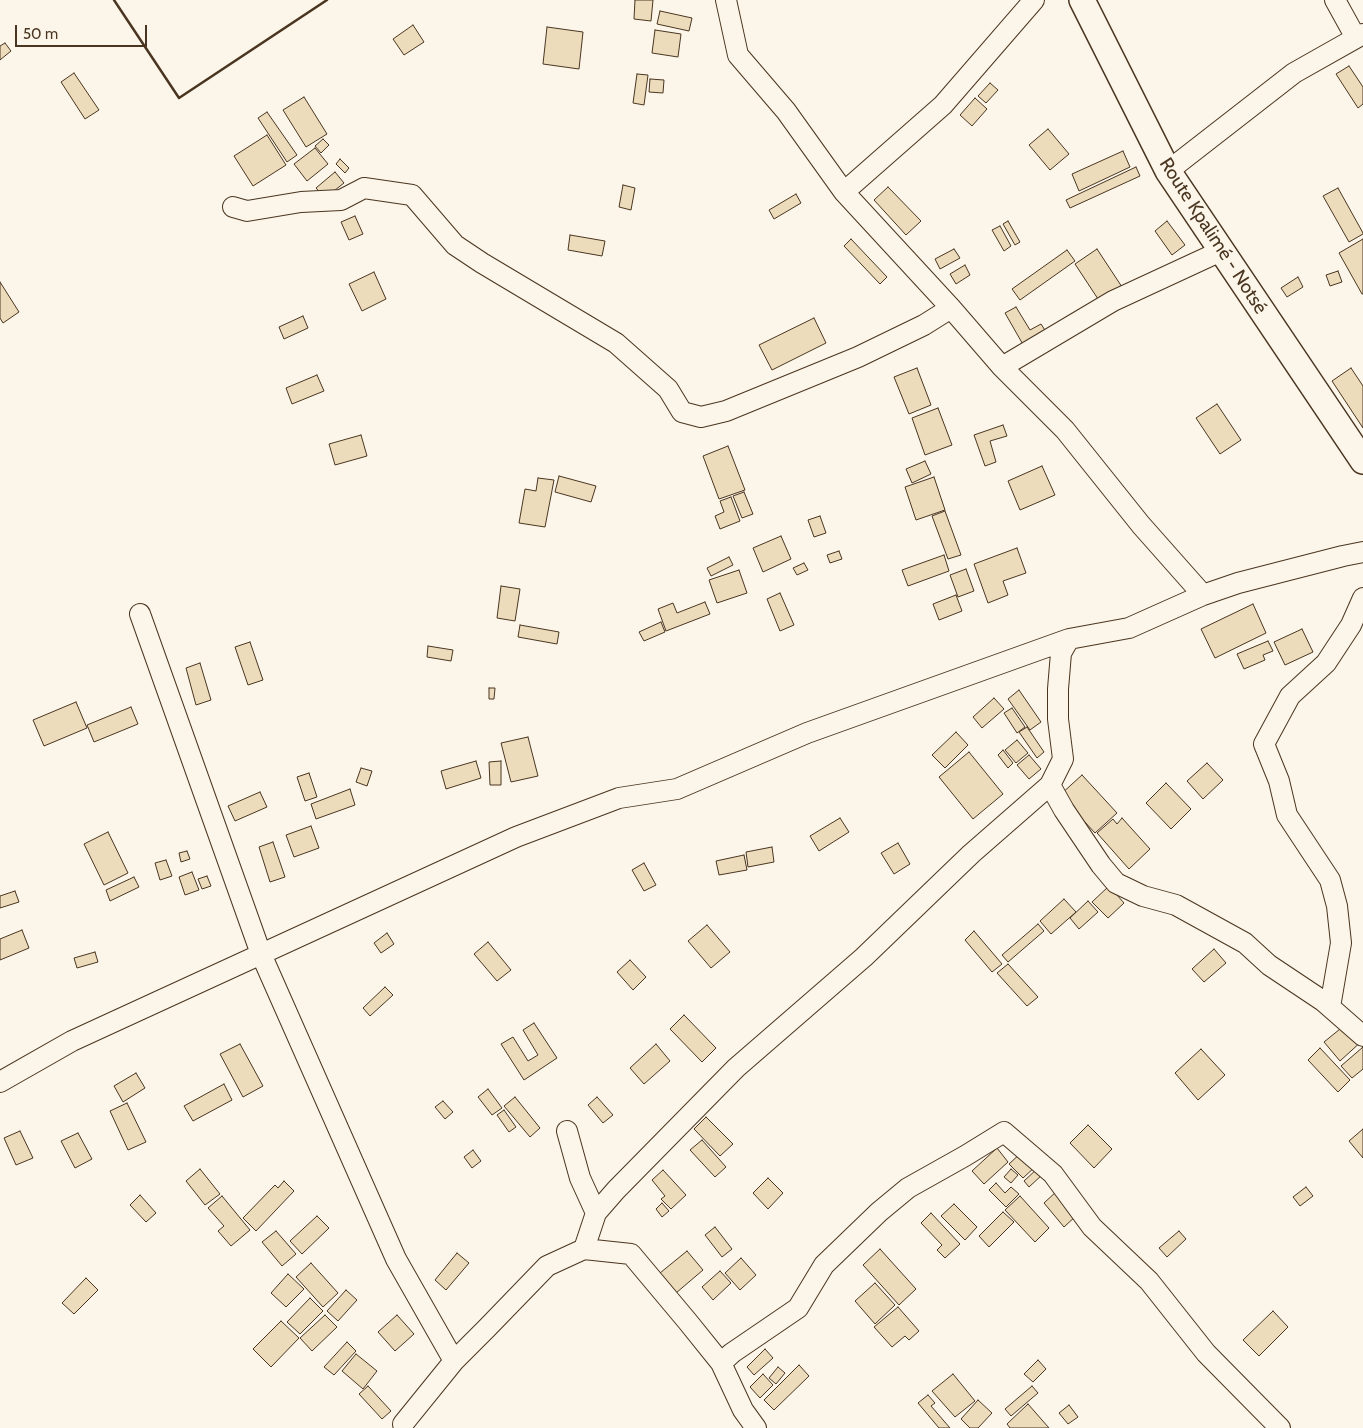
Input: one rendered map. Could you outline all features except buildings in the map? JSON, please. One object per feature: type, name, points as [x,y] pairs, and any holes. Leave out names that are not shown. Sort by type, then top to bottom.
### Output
[{"type":"main road","name":"Route Kpalimé - Notsé","points":[[1082,0],[1168,171],[1363,461]]},
{"type":"street","points":[[726,0],[738,55],[786,110],[844,192],[951,308],[1002,368],[1065,430],[1141,525],[1204,595]]},
{"type":"street","points":[[844,192],[943,106],[1034,0]]},
{"type":"street","points":[[1168,171],[1294,73],[1360,36],[1335,0]]},
{"type":"street","points":[[233,207],[247,211],[301,202],[341,200],[364,188],[412,194],[456,245],[482,263],[616,343],[668,389],[682,412],[701,417],[726,411],[858,357],[924,325],[951,308]]},
{"type":"street","points":[[1002,368],[1113,301],[1221,251]]},
{"type":"street","points":[[0,1082],[72,1041],[516,837],[619,798],[677,790],[807,734],[1069,639],[1129,628],[1204,595],[1238,583],[1363,552]]},
{"type":"street","points":[[1330,1007],[1341,943],[1330,880],[1287,815],[1279,781],[1264,744],[1290,696],[1326,663],[1351,625],[1363,598]]},
{"type":"street","points":[[140,614],[261,954],[396,1259],[454,1361]]},
{"type":"street","points":[[584,1249],[596,1213],[616,1190],[736,1068],[864,957],[971,854],[1050,785],[1063,760],[1058,719],[1058,688],[1061,653],[1069,639]]},
{"type":"street","points":[[1050,785],[1064,810],[1101,865],[1116,883],[1143,896],[1176,904],[1245,943],[1269,965],[1330,1007],[1363,1036]]},
{"type":"street","points":[[567,1131],[580,1178],[596,1213]]},
{"type":"street","points":[[721,1363],[732,1353],[798,1308],[824,1265],[879,1212],[908,1188],[1004,1132],[1053,1174],[1092,1227],[1149,1281],[1206,1353],[1280,1428]]},
{"type":"street","points":[[403,1424],[454,1361],[547,1266],[584,1249],[632,1254],[721,1363],[743,1410],[756,1428]]},
{"type":"wall","points":[[114,0],[179,98],[327,0]]}]
